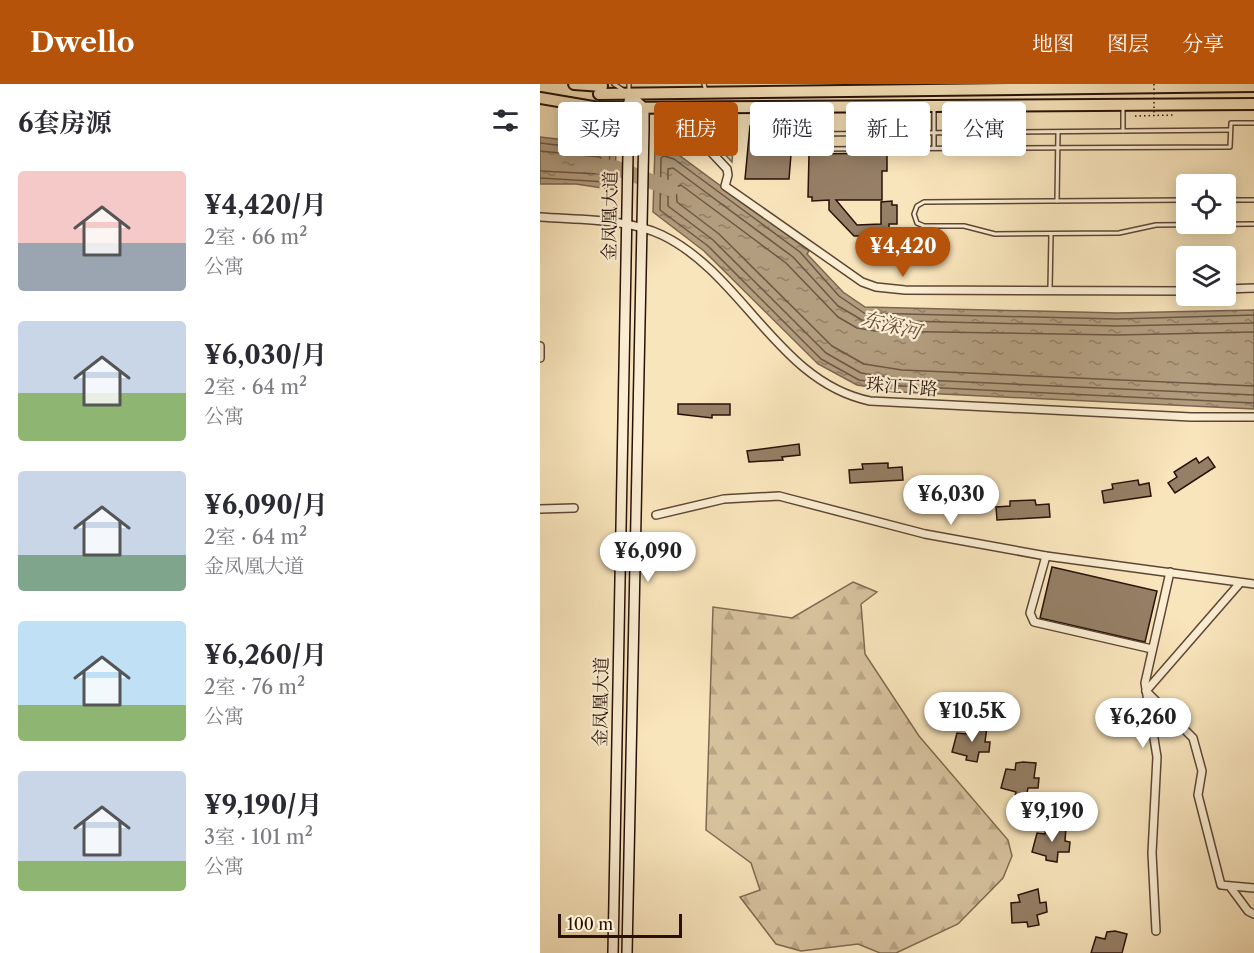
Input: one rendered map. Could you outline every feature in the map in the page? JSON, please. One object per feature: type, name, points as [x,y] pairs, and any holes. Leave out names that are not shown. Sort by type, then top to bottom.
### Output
[{"type":"main road","points":[[574,84],[602,86],[599,94],[629,89],[1254,86]]},
{"type":"main road","points":[[540,98],[564,102]]},
{"type":"main road","points":[[834,107],[1254,104]]},
{"type":"main road","points":[[644,108],[654,108]]},
{"type":"street","points":[[629,89],[644,108]]},
{"type":"street","name":"金凤凰大道","points":[[627,953],[644,108]]},
{"type":"street","name":"金凤凰大道","points":[[612,953],[628,156]]},
{"type":"street","points":[[714,156],[727,171],[725,186],[862,282],[876,287],[905,290],[1050,292],[1176,291]]},
{"type":"street","name":"珠江下路","points":[[540,217],[627,225],[673,241],[697,259],[815,378],[855,398],[870,401],[1167,416],[1254,417]]},
{"type":"street","points":[[1236,289],[1254,288]]},
{"type":"street","points":[[540,346],[540,358]]},
{"type":"street","points":[[656,515],[724,499],[779,496],[925,534],[1046,556],[1254,584]]},
{"type":"street","points":[[540,509],[574,508]]},
{"type":"street","points":[[1046,556],[1030,613],[1034,622],[1152,649]]},
{"type":"street","points":[[1156,932],[1152,853],[1157,757],[1145,683],[1170,572]]},
{"type":"street","points":[[1146,691],[1240,583]]},
{"type":"street","points":[[1146,691],[1193,738],[1202,771],[1198,795],[1221,885],[1231,888],[1254,888]]},
{"type":"street","points":[[1231,888],[1248,911],[1254,914]]},
{"type":"lane","points":[[614,84],[629,89]]},
{"type":"lane","points":[[1123,105],[1123,131]]},
{"type":"lane","points":[[934,106],[934,148]]},
{"type":"lane","points":[[834,149],[1230,147],[1231,123],[1254,123]]},
{"type":"lane","points":[[834,134],[1230,130]]},
{"type":"lane","points":[[1058,132],[1058,201]]},
{"type":"lane","points":[[1176,200],[924,202],[917,206],[914,214],[917,223],[924,226],[964,226],[995,234],[1119,233],[1156,225],[1254,224]]},
{"type":"lane","points":[[1236,200],[1254,200]]},
{"type":"lane","points":[[1050,292],[1051,234]]},
{"type":"path","points":[[1154,84],[1154,116]]},
{"type":"path","points":[[1135,116],[1173,115]]},
{"type":"green space","points":[[853,582],[877,592],[861,604],[865,654],[919,736],[1008,840],[1012,856],[1003,878],[958,924],[896,953],[880,953],[858,944],[801,951],[776,944],[740,897],[760,890],[751,863],[706,830],[713,607],[792,618]]},
{"type":"water","points":[[540,137],[558,139],[558,156],[616,156],[615,190],[576,184],[540,184]]},
{"type":"water","points":[[655,156],[680,156],[809,251],[807,254],[843,292],[865,307],[1117,313],[1254,310],[1254,409],[901,392],[857,385],[818,364],[704,251],[653,212]]},
{"type":"building","points":[[750,126],[750,156],[791,156],[789,179],[745,179]]},
{"type":"building","points":[[834,154],[887,156],[887,171],[882,171],[882,200],[836,200],[857,225],[881,224],[881,202],[892,201],[892,205],[897,205],[897,224],[889,224],[889,242],[861,242],[861,236],[854,236],[829,210],[829,200],[812,201],[812,197],[808,197],[809,156],[834,156]]},
{"type":"building","points":[[678,404],[730,404],[730,415],[712,415],[712,418],[678,414]]},
{"type":"building","points":[[799,444],[800,455],[782,457],[783,460],[749,462],[747,451]]},
{"type":"building","points":[[1208,457],[1215,467],[1175,493],[1168,483],[1177,477],[1174,472],[1196,458],[1199,463]]},
{"type":"building","points":[[888,463],[888,468],[902,467],[903,480],[850,483],[849,470],[863,469],[862,464]]},
{"type":"building","points":[[1138,480],[1139,485],[1149,483],[1151,496],[1104,503],[1102,491],[1113,489],[1112,484]]},
{"type":"building","points":[[959,485],[959,490],[973,489],[974,502],[921,505],[920,492],[934,492],[933,486]]},
{"type":"building","points":[[1035,500],[1036,505],[1049,504],[1050,517],[997,520],[996,507],[1010,506],[1010,501]]},
{"type":"building","points":[[1052,567],[1157,591],[1145,642],[1040,618]]},
{"type":"building","points":[[967,727],[987,727],[985,742],[990,742],[989,752],[979,752],[977,762],[966,760],[967,756],[952,752],[957,733],[966,734]]},
{"type":"building","points":[[1016,763],[1036,763],[1034,778],[1039,778],[1038,788],[1028,788],[1026,798],[1015,796],[1016,792],[1001,788],[1006,769],[1015,770]]},
{"type":"building","points":[[1054,825],[1066,827],[1065,841],[1070,842],[1069,852],[1058,852],[1057,862],[1046,860],[1046,856],[1032,852],[1037,833],[1045,834],[1046,827]]},
{"type":"building","points":[[1038,889],[1040,903],[1046,902],[1047,912],[1037,915],[1039,925],[1028,927],[1027,922],[1012,923],[1011,903],[1020,902],[1018,895]]},
{"type":"building","points":[[1107,932],[1127,934],[1122,953],[1091,953],[1096,937],[1105,939]]},
{"type":"waterway","name":"东深河","points":[[597,166],[616,168],[671,189]]}]
